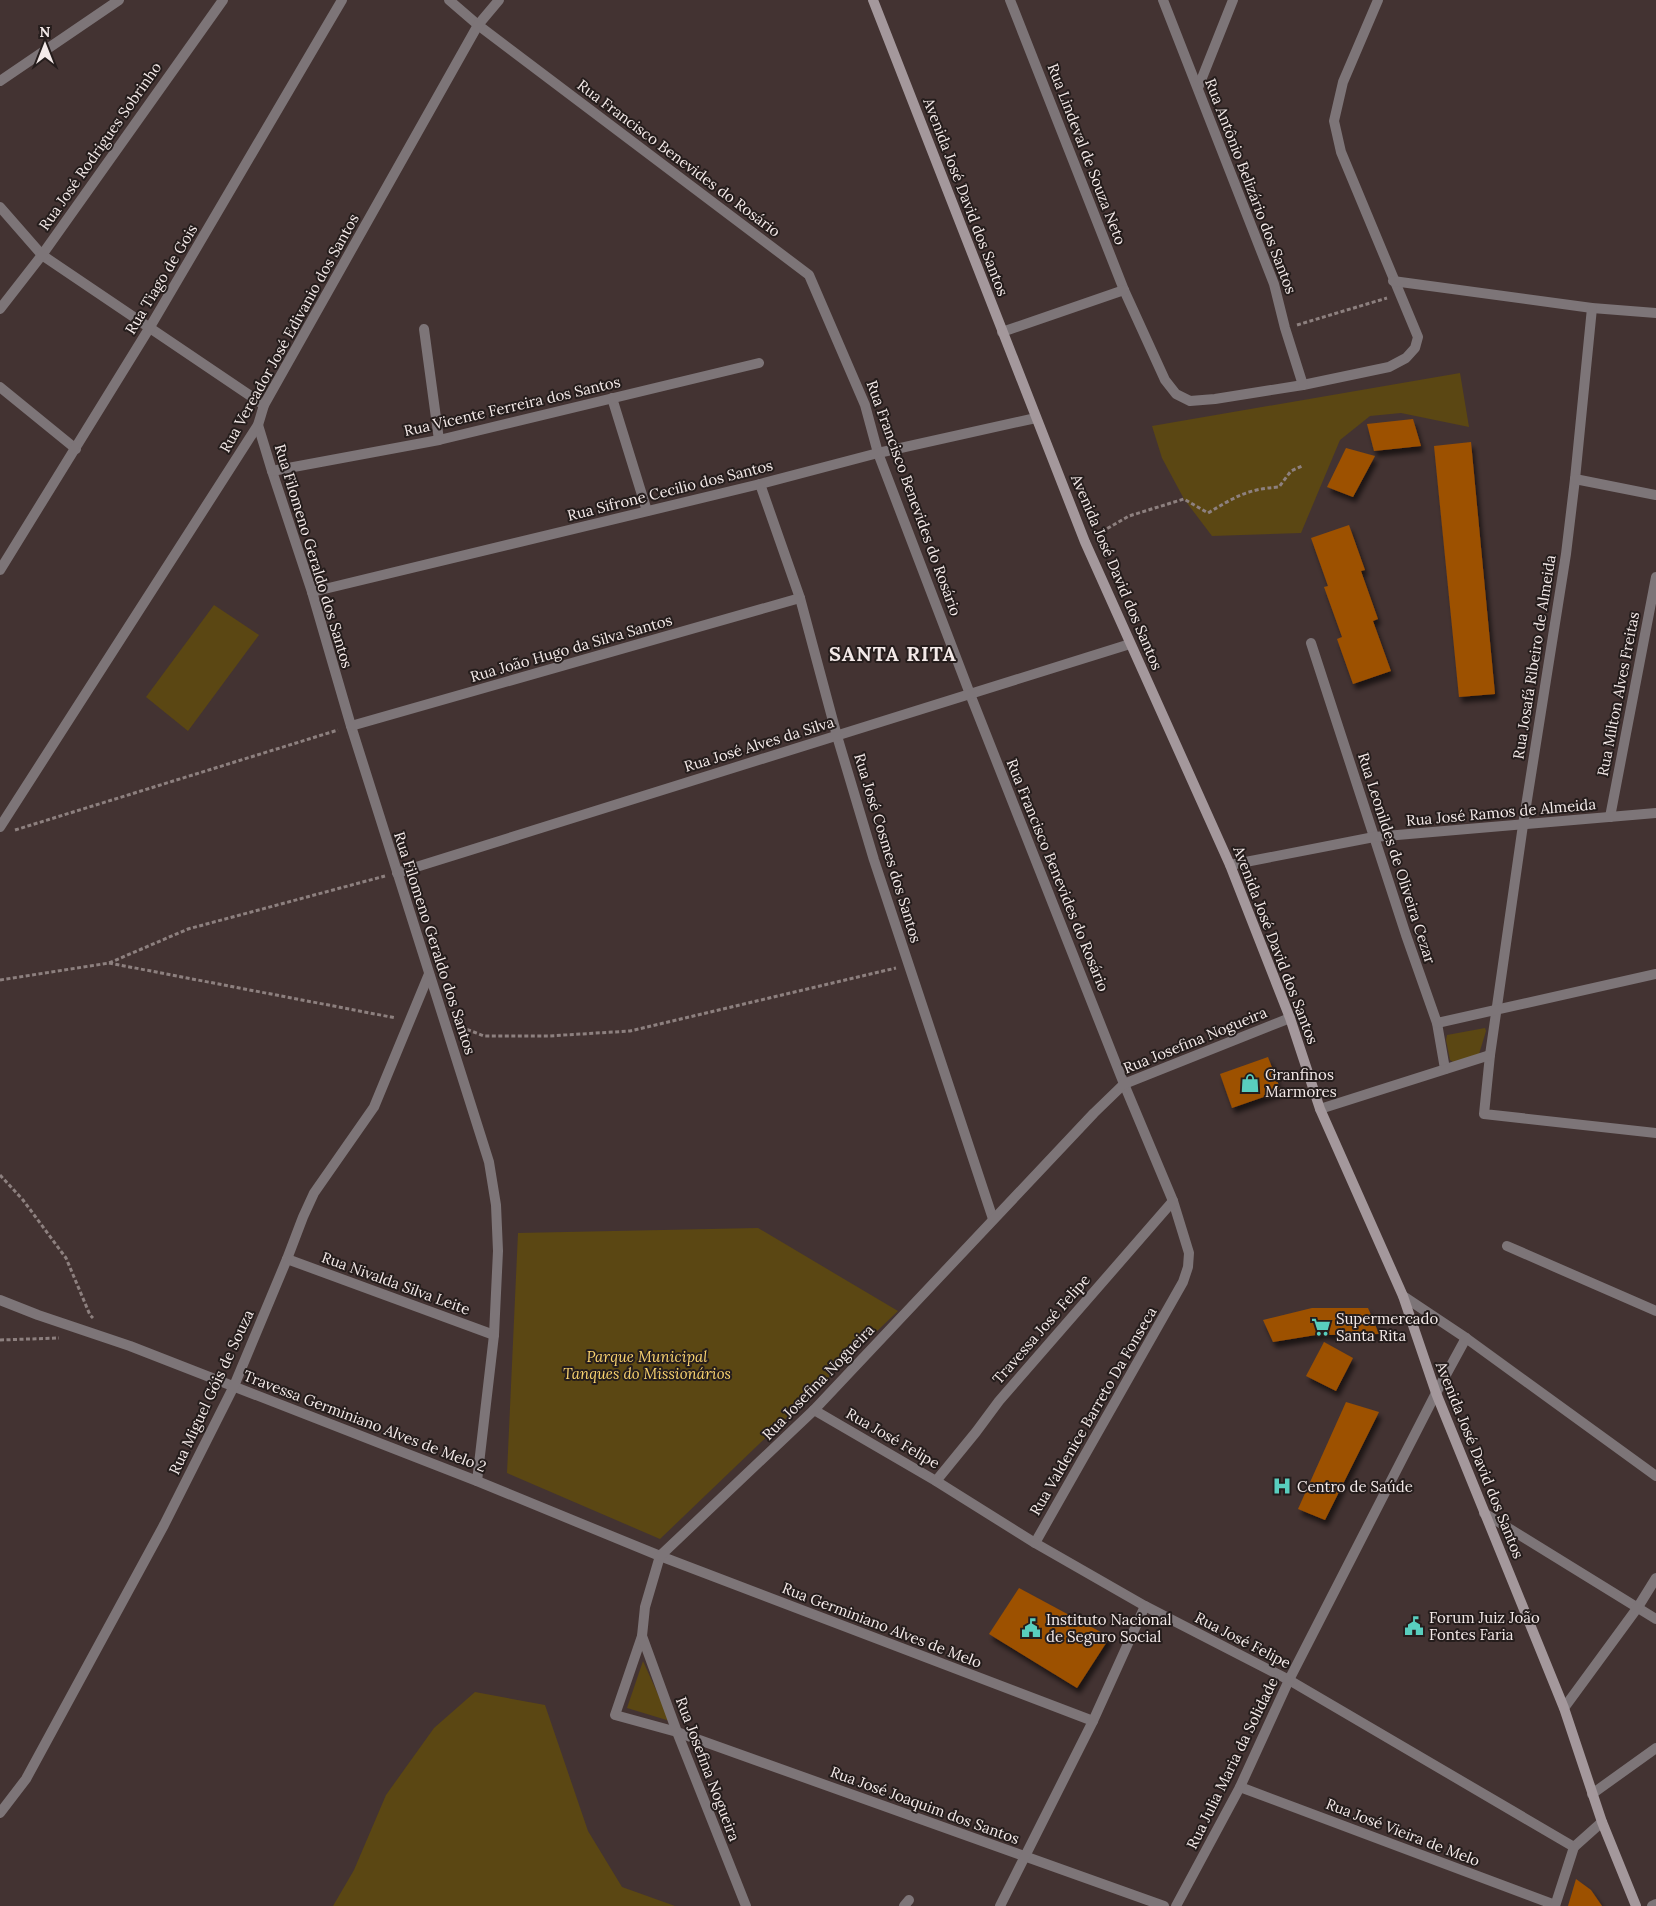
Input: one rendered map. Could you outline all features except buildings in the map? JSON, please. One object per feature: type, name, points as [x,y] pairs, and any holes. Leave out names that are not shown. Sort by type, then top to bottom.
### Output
[{"type":"main road","name":"Avenida José David dos Santos","points":[[873,0],[1085,542],[1230,865],[1290,1018],[1320,1109],[1403,1296],[1436,1393],[1564,1708],[1602,1822],[1636,1906]]},
{"type":"street","points":[[0,81],[119,0]]},
{"type":"street","name":"Rua José Rodrigues Sobrinho","points":[[0,309],[42,255],[223,0]]},
{"type":"street","name":"Rua Tiago de Gois","points":[[0,570],[150,327],[342,0]]},
{"type":"street","name":"Rua Francisco Benevides do Rosário","points":[[449,0],[478,25],[809,275],[825,308],[865,405],[878,453],[970,694],[1124,1084],[1173,1201],[1189,1253],[1184,1282],[1177,1295]]},
{"type":"street","name":"Rua Vereador José Edivanio dos Santos","points":[[5,829],[258,426],[264,405],[478,25],[499,0]]},
{"type":"street","name":"Rua Lindeval de Souza Neto","points":[[1010,0],[1124,290],[1165,380],[1176,394],[1190,401],[1215,399],[1303,385],[1389,367],[1406,358],[1415,348],[1418,337],[1399,294]]},
{"type":"street","name":"Rua Antônio Belizário dos Santos","points":[[1163,0],[1274,284],[1285,328],[1303,385]]},
{"type":"street","points":[[1198,88],[1233,0]]},
{"type":"street","points":[[1378,0],[1343,82],[1334,121],[1341,152],[1399,294]]},
{"type":"street","points":[[0,207],[42,255],[264,405]]},
{"type":"street","points":[[1393,281],[1592,308],[1656,313]]},
{"type":"street","points":[[1002,332],[1124,290]]},
{"type":"street","name":"Rua Josafá Ribeiro de Almeida","points":[[1592,308],[1566,554],[1523,825],[1490,1055],[1484,1114],[1656,1133]]},
{"type":"street","points":[[424,329],[439,440]]},
{"type":"street","name":"Rua Vicente Ferreira dos Santos","points":[[272,471],[439,440],[758,363]]},
{"type":"street","points":[[0,387],[76,449]]},
{"type":"street","points":[[612,398],[647,511]]},
{"type":"street","name":"Rua Sifrone Cecilio dos Santos","points":[[312,592],[760,484],[878,453],[1036,418]]},
{"type":"street","name":"Rua Filomeno Geraldo dos Santos","points":[[258,426],[312,592],[351,726],[489,1162],[496,1205],[498,1251],[494,1335],[477,1481]]},
{"type":"street","points":[[1575,479],[1656,494]]},
{"type":"street","name":"Rua José Cosmes dos Santos","points":[[760,484],[800,598],[837,736],[909,965],[993,1220]]},
{"type":"street","name":"Rua Milton Alves Freitas","points":[[1610,818],[1656,577]]},
{"type":"street","name":"Rua João Hugo da Silva Santos","points":[[351,726],[800,598]]},
{"type":"street","name":"Rua Leonildes de Oliveira Cezar","points":[[1311,643],[1437,1024],[1445,1069]]},
{"type":"street","name":"Rua José Alves da Silva","points":[[397,873],[1130,644]]},
{"type":"street","name":"Rua José Ramos de Almeida","points":[[1230,865],[1374,837],[1656,813]]},
{"type":"street","name":"Rua Miguel Góis de Souza","points":[[2,1806],[26,1779],[164,1525],[234,1386],[314,1193],[374,1107],[429,974]]},
{"type":"street","points":[[1437,1024],[1656,974]]},
{"type":"street","name":"Rua Josefina Nogueira","points":[[746,1906],[676,1732],[642,1636],[646,1607],[660,1556],[814,1410],[1094,1112],[1124,1084],[1290,1018]]},
{"type":"street","points":[[1320,1109],[1490,1055]]},
{"type":"street","name":"Travessa José Felipe","points":[[936,1481],[999,1401],[1173,1201]]},
{"type":"street","points":[[1507,1246],[1656,1310]]},
{"type":"street","name":"Rua Nivalda Silva Leite","points":[[287,1259],[494,1335]]},
{"type":"street","name":"Rua Valdenice Barreto Da Fonseca","points":[[1035,1542],[1177,1295]]},
{"type":"street","points":[[1403,1296],[1466,1338],[1656,1476]]},
{"type":"street","name":"Travessa Germiniano Alves de Melo 2","points":[[0,1300],[130,1346],[234,1386],[477,1481],[660,1556]]},
{"type":"street","name":"Rua Julia Maria da Solidade","points":[[1176,1906],[1240,1787],[1289,1680],[1466,1338]]},
{"type":"street","name":"Rua José Felipe","points":[[814,1410],[1145,1606],[1289,1680],[1574,1847]]},
{"type":"street","points":[[1484,1513],[1656,1619]]},
{"type":"street","name":"Rua Germiniano Alves de Melo","points":[[660,1556],[1093,1721]]},
{"type":"street","points":[[1564,1708],[1638,1607],[1656,1578]]},
{"type":"street","points":[[1000,1906],[1093,1721],[1145,1606]]},
{"type":"street","name":"Rua José Joaquim dos Santos","points":[[642,1636],[615,1715],[676,1732],[1164,1906]]},
{"type":"street","points":[[1592,1794],[1656,1748]]},
{"type":"street","name":"Rua José Vieira de Melo","points":[[1240,1787],[1555,1905]]},
{"type":"street","points":[[1555,1905],[1574,1847],[1602,1822]]},
{"type":"street","points":[[1652,1906],[1656,1904]]},
{"type":"path","points":[[1285,328],[1399,294]]},
{"type":"path","points":[[1085,542],[1129,516],[1184,499],[1208,513],[1240,494],[1261,488],[1279,486],[1291,471],[1302,466]]},
{"type":"path","points":[[5,829],[351,726]]},
{"type":"path","points":[[0,980],[109,963],[188,929],[397,873]]},
{"type":"path","points":[[109,963],[410,1021]]},
{"type":"path","points":[[445,1021],[484,1036],[549,1036],[630,1031],[909,965]]},
{"type":"path","points":[[0,1176],[23,1200],[66,1258],[90,1315],[96,1320]]},
{"type":"path","points":[[0,1340],[65,1338]]},
{"type":"green space","points":[[1460,373],[1469,427],[1401,413],[1370,416],[1340,440],[1301,533],[1212,536],[1184,499],[1162,458],[1152,426]]},
{"type":"green space","points":[[214,605],[259,635],[188,731],[146,697]]},
{"type":"green space","points":[[1485,1028],[1486,1031],[1479,1054],[1453,1062],[1450,1060],[1446,1040],[1447,1035]]},
{"type":"green space","name":"Parque Municipal Tanques do Missionários","points":[[758,1228],[898,1311],[660,1539],[507,1473],[518,1233]]},
{"type":"green space","points":[[643,1661],[670,1721],[627,1708]]},
{"type":"green space","points":[[475,1692],[545,1705],[588,1831],[622,1887],[675,1906],[333,1906],[354,1870],[386,1795],[434,1728]]},
{"type":"place","name":"Granfinos Marmores","points":[[1250,1083]]},
{"type":"place","name":"Supermercado Santa Rita","points":[[1321,1327]]},
{"type":"place","name":"Centro de Saúde","points":[[1282,1486]]},
{"type":"place","name":"Forum Juiz João Fontes Faria","points":[[1414,1626]]},
{"type":"place","name":"Instituto Nacional de Seguro Social","points":[[1031,1628]]},
{"type":"district","name":"SANTA RITA","points":[[893,653]]}]
